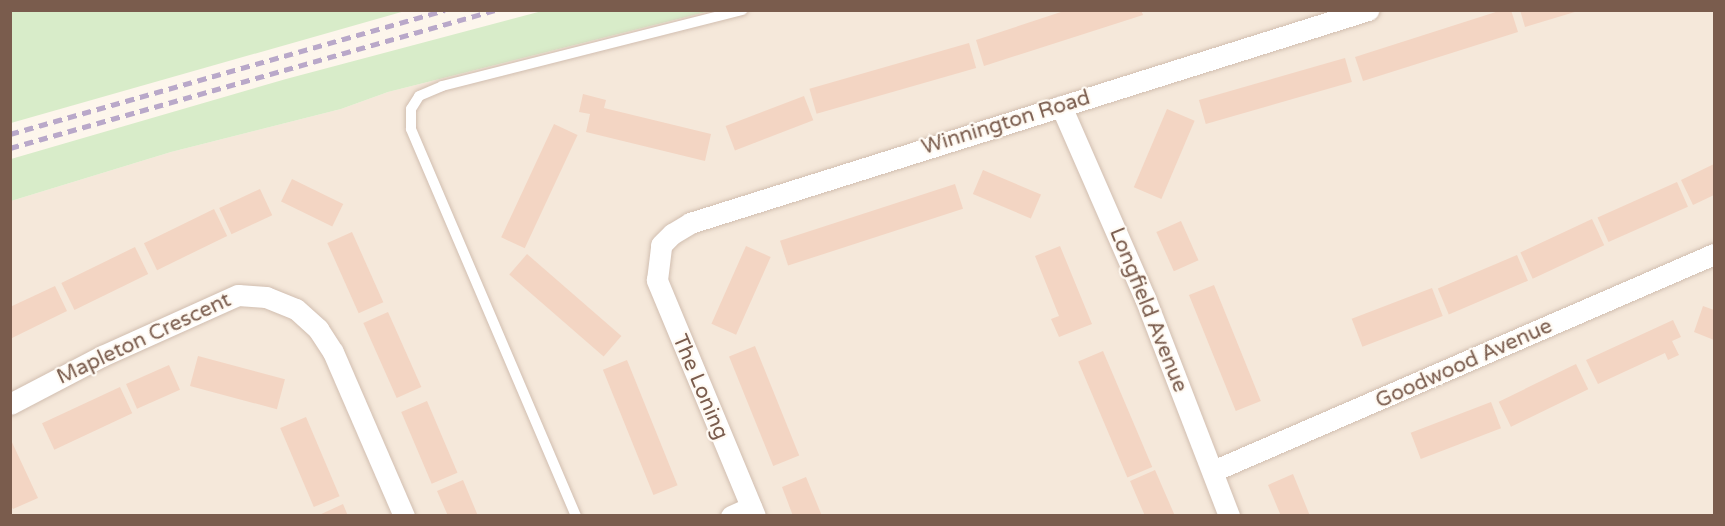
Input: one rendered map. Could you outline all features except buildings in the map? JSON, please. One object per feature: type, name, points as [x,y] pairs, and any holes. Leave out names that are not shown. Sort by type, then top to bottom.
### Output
[{"type":"street","name":"Winnington Road","points":[[658,255],[672,234],[690,223],[1368,10]]},
{"type":"street","name":"Longfield Avenue","points":[[1061,106],[1145,298],[1229,516]]},
{"type":"street","name":"Goodwood Avenue","points":[[1213,471],[1714,254]]},
{"type":"street","name":"The Loning","points":[[658,255],[657,280],[664,300],[753,511]]},
{"type":"street","name":"Mapleton Crescent","points":[[10,404],[102,356],[238,295],[266,297],[296,309],[318,329],[333,352],[404,516]]},
{"type":"street","points":[[730,516],[753,511]]},
{"type":"lane","points":[[576,516],[411,129],[411,109],[419,96],[442,86],[743,10]]},
{"type":"shaded area","points":[[710,11],[1714,11],[1714,515],[11,516],[11,201],[171,152],[341,109],[388,92]]},
{"type":"green space","points":[[11,10],[405,10],[405,11],[11,123]]},
{"type":"green space","points":[[542,11],[710,11],[388,92],[341,109],[171,152],[11,201],[11,159],[286,79]]},
{"type":"railway","points":[[10,134],[445,10]]},
{"type":"railway","points":[[10,148],[495,10]]}]
